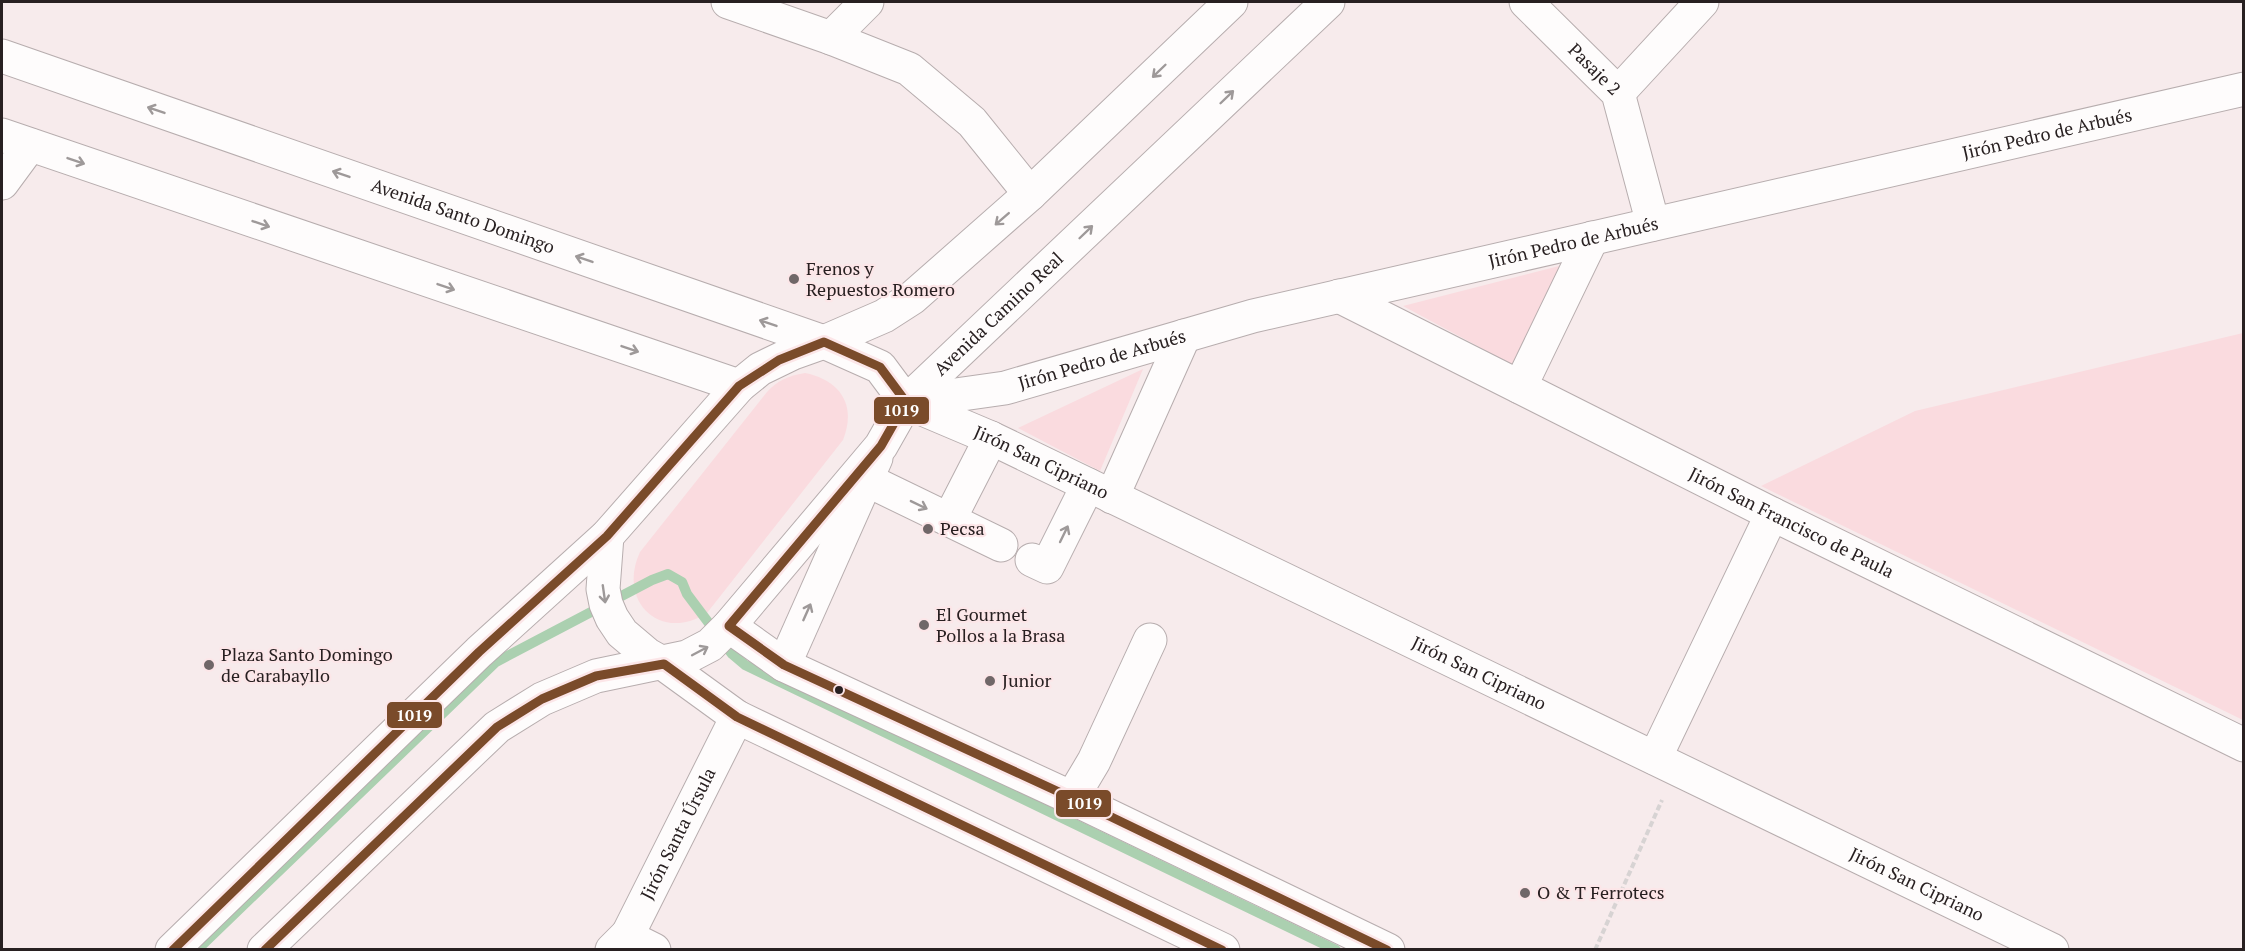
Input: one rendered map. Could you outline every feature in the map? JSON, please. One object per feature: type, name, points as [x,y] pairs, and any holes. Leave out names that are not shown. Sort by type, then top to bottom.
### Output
[{"type":"street","points":[[728,2],[831,38],[909,69],[972,122],[1030,194]]},
{"type":"street","points":[[831,38],[867,2]]},
{"type":"street","points":[[172,950],[479,652],[607,536],[739,387],[760,369],[884,316],[912,298],[1030,194],[1231,2]]},
{"type":"street","name":"Avenida Camino Real","points":[[264,950],[497,727],[542,699],[596,676],[664,664],[687,657],[710,645],[729,626],[880,446],[906,402],[1328,2]]},
{"type":"street","name":"Pasaje 2","points":[[1526,2],[1618,93],[1653,224]]},
{"type":"street","points":[[1618,93],[1702,2]]},
{"type":"street","name":"Avenida Santo Domingo","points":[[2,56],[824,342],[880,367],[906,402]]},
{"type":"street","name":"Jirón Pedro de Arbués","points":[[906,402],[1005,388],[1253,316],[2244,89]]},
{"type":"street","points":[[2,183],[16,140],[739,387]]},
{"type":"street","points":[[1520,387],[1592,238]]},
{"type":"street","name":"Jirón San Francisco de Paula","points":[[1339,296],[1772,514],[2244,745]]},
{"type":"street","points":[[1032,560],[1047,567],[1100,491],[1184,336]]},
{"type":"street","name":"Jirón San Cipriano","points":[[906,402],[991,438],[2052,950]]},
{"type":"street","points":[[949,520],[991,438]]},
{"type":"street","points":[[783,665],[867,480],[880,446]]},
{"type":"street","points":[[867,480],[1001,545]]},
{"type":"street","points":[[1666,764],[1772,514]]},
{"type":"street","points":[[607,536],[603,589],[609,611],[622,633],[648,655],[737,717],[1222,950]]},
{"type":"street","points":[[729,626],[783,665],[1072,798],[1388,950]]},
{"type":"street","points":[[1072,798],[1094,761],[1150,640]]},
{"type":"street","name":"Jirón Santa Úrsula","points":[[628,946],[737,717]]},
{"type":"path","points":[[1595,950],[1666,764]]},
{"type":"shaded area","points":[[1563,265],[1513,365],[1403,306]]},
{"type":"shaded area","points":[[2243,333],[2243,720],[1761,486],[1915,411]]},
{"type":"shaded area","points":[[1143,369],[1100,471],[1018,428]]},
{"type":"shaded area","points":[[805,373],[828,382],[842,396],[848,416],[843,440],[707,613],[690,621],[673,623],[659,620],[647,612],[639,601],[634,586],[634,570],[640,552],[767,392],[784,379]]},
{"type":"waterway","points":[[197,950],[496,662],[652,580],[668,574],[682,582],[687,594],[732,654],[745,665],[1336,950]]},
{"type":"transit line","name":"1019","points":[[173,950],[479,652],[607,536],[739,386],[779,360],[824,342],[880,367],[906,402],[881,446],[729,626],[784,665],[1072,798],[1387,950]]},
{"type":"transit line","name":"1019","points":[[265,950],[497,727],[542,699],[596,676],[664,664],[737,717],[1222,950]]},
{"type":"place","name":"Frenos y Repuestos Romero","points":[[794,279]]},
{"type":"place","name":"Pecsa","points":[[928,529]]},
{"type":"place","name":"El Gourmet Pollos a la Brasa","points":[[924,625]]},
{"type":"place","name":"Plaza Santo Domingo de Carabayllo","points":[[209,665]]},
{"type":"place","name":"Junior","points":[[990,681]]},
{"type":"place","name":"O & T Ferrotecs","points":[[1525,893]]}]
